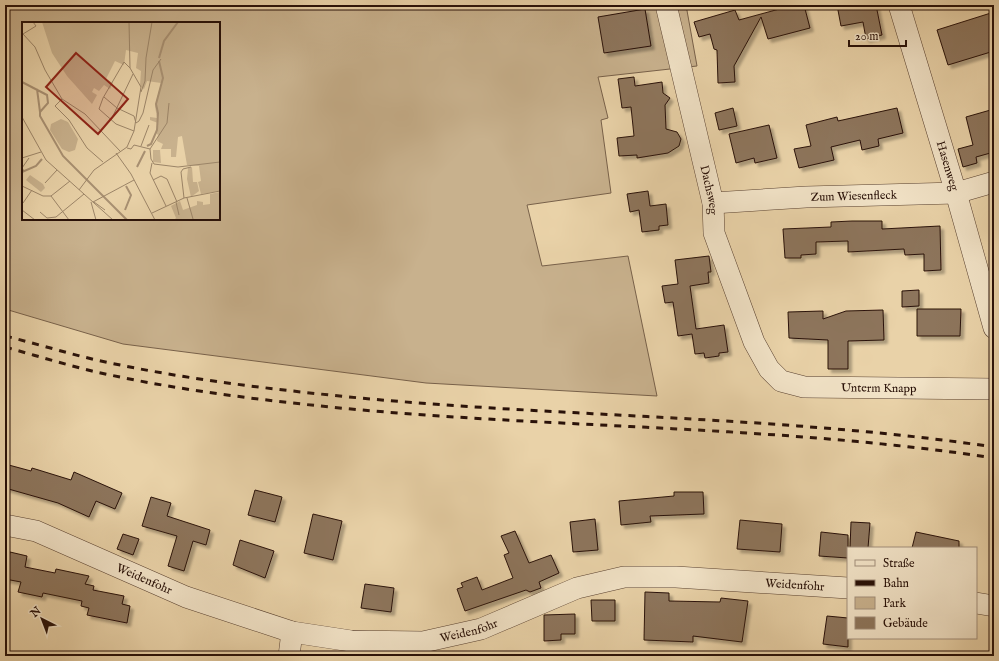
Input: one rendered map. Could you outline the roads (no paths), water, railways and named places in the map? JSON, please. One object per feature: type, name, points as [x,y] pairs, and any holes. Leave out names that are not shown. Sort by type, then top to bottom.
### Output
[{"type":"street","name":"Dachsweg","points":[[666,5],[713,203],[714,233],[754,342],[769,369]]},
{"type":"street","name":"Hasenweg","points":[[899,5],[956,193],[994,328]]},
{"type":"street","name":"Zum Wiesenfleck","points":[[713,203],[806,197],[956,193],[994,182]]},
{"type":"street","name":"Unterm Knapp","points":[[769,369],[781,381],[804,387],[994,389]]},
{"type":"street","name":"Weidenfohr","points":[[5,525],[36,531],[186,597],[292,632],[351,640],[423,642],[481,629],[577,588],[624,577],[676,577],[847,588]]},
{"type":"street","points":[[977,603],[994,606]]},
{"type":"street","points":[[289,656],[292,632]]},
{"type":"railway","points":[[5,336],[92,359],[149,371],[291,391],[404,402],[488,408],[826,428],[910,436],[994,447]]},
{"type":"railway","points":[[5,347],[81,368],[148,383],[291,403],[488,419],[826,439],[910,447],[994,458]]}]
